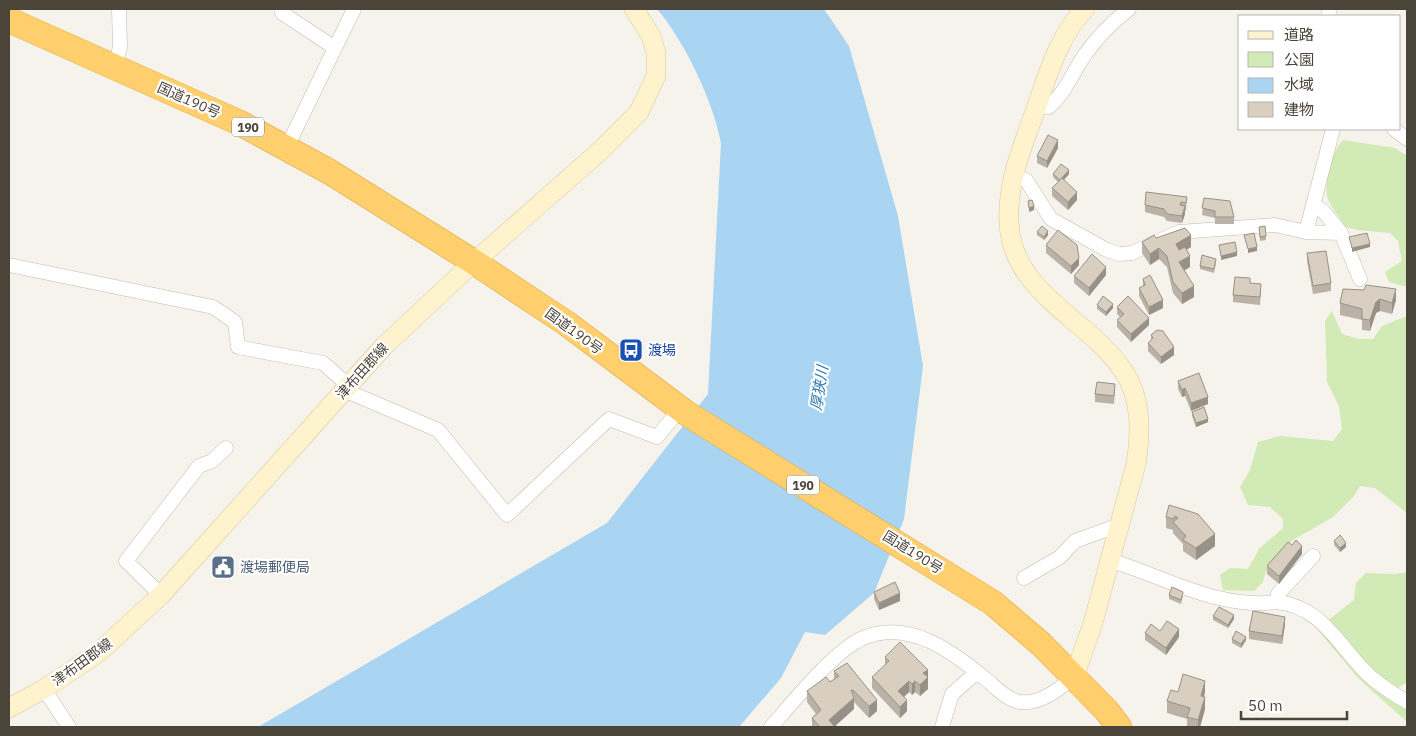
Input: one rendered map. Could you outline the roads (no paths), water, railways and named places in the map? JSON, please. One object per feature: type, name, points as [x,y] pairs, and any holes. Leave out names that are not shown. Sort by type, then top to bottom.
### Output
[{"type":"highway","name":"国道190号","points":[[9,20],[240,123],[286,147],[474,262],[566,323],[683,411],[920,556],[993,603],[1041,644],[1106,710],[1119,727]]},
{"type":"main road","name":"津布田郡線","points":[[9,708],[44,689],[98,653],[161,595],[384,346],[474,262],[600,151],[639,112],[656,76],[656,53],[650,36],[634,9]]},
{"type":"main road","points":[[1074,678],[1093,623],[1136,464],[1140,437],[1140,416],[1134,393],[1123,370],[1107,351],[1058,309],[1024,270],[1012,243],[1009,224],[1012,176],[1058,49],[1085,9]]},
{"type":"street","points":[[115,67],[120,47],[119,9]]},
{"type":"street","points":[[286,147],[354,9]]},
{"type":"street","points":[[1037,106],[1049,107],[1060,97],[1084,56],[1105,28],[1129,9]]},
{"type":"street","points":[[281,10],[335,48]]},
{"type":"street","points":[[1306,232],[1332,130]]},
{"type":"street","points":[[1395,130],[1407,139]]},
{"type":"street","points":[[1012,176],[1026,180],[1051,219],[1119,254],[1132,253],[1179,232],[1275,225],[1306,232],[1341,233]]},
{"type":"street","points":[[1313,204],[1324,212],[1341,233],[1360,279]]},
{"type":"street","points":[[9,265],[212,307],[235,322],[238,347],[323,363],[346,388],[438,430],[507,515],[609,419],[657,437],[683,411]]},
{"type":"street","points":[[161,595],[126,561],[199,466],[212,461],[226,448]]},
{"type":"street","points":[[1024,578],[1060,557],[1075,540],[1119,525]]},
{"type":"street","points":[[1276,602],[1278,594],[1312,556]]},
{"type":"street","points":[[1109,560],[1227,601],[1243,604],[1276,602],[1298,606],[1316,617],[1334,634],[1372,678],[1407,702]]},
{"type":"street","points":[[771,727],[833,660],[862,638],[888,631],[911,634],[933,643],[977,672],[1008,697],[1020,702],[1037,700],[1054,692],[1074,678]]},
{"type":"street","points":[[942,727],[952,694],[977,672]]},
{"type":"street","points":[[44,689],[69,727]]},
{"type":"water","name":"厚狭川","points":[[657,9],[824,9],[849,46],[898,216],[923,366],[904,519],[874,593],[825,635],[805,632],[781,678],[739,727],[258,727],[607,523],[708,394],[721,143],[705,91],[678,38]]},
{"type":"place","name":"渡場","points":[[631,350]]},
{"type":"place","name":"渡場郵便局","points":[[223,567]]}]
